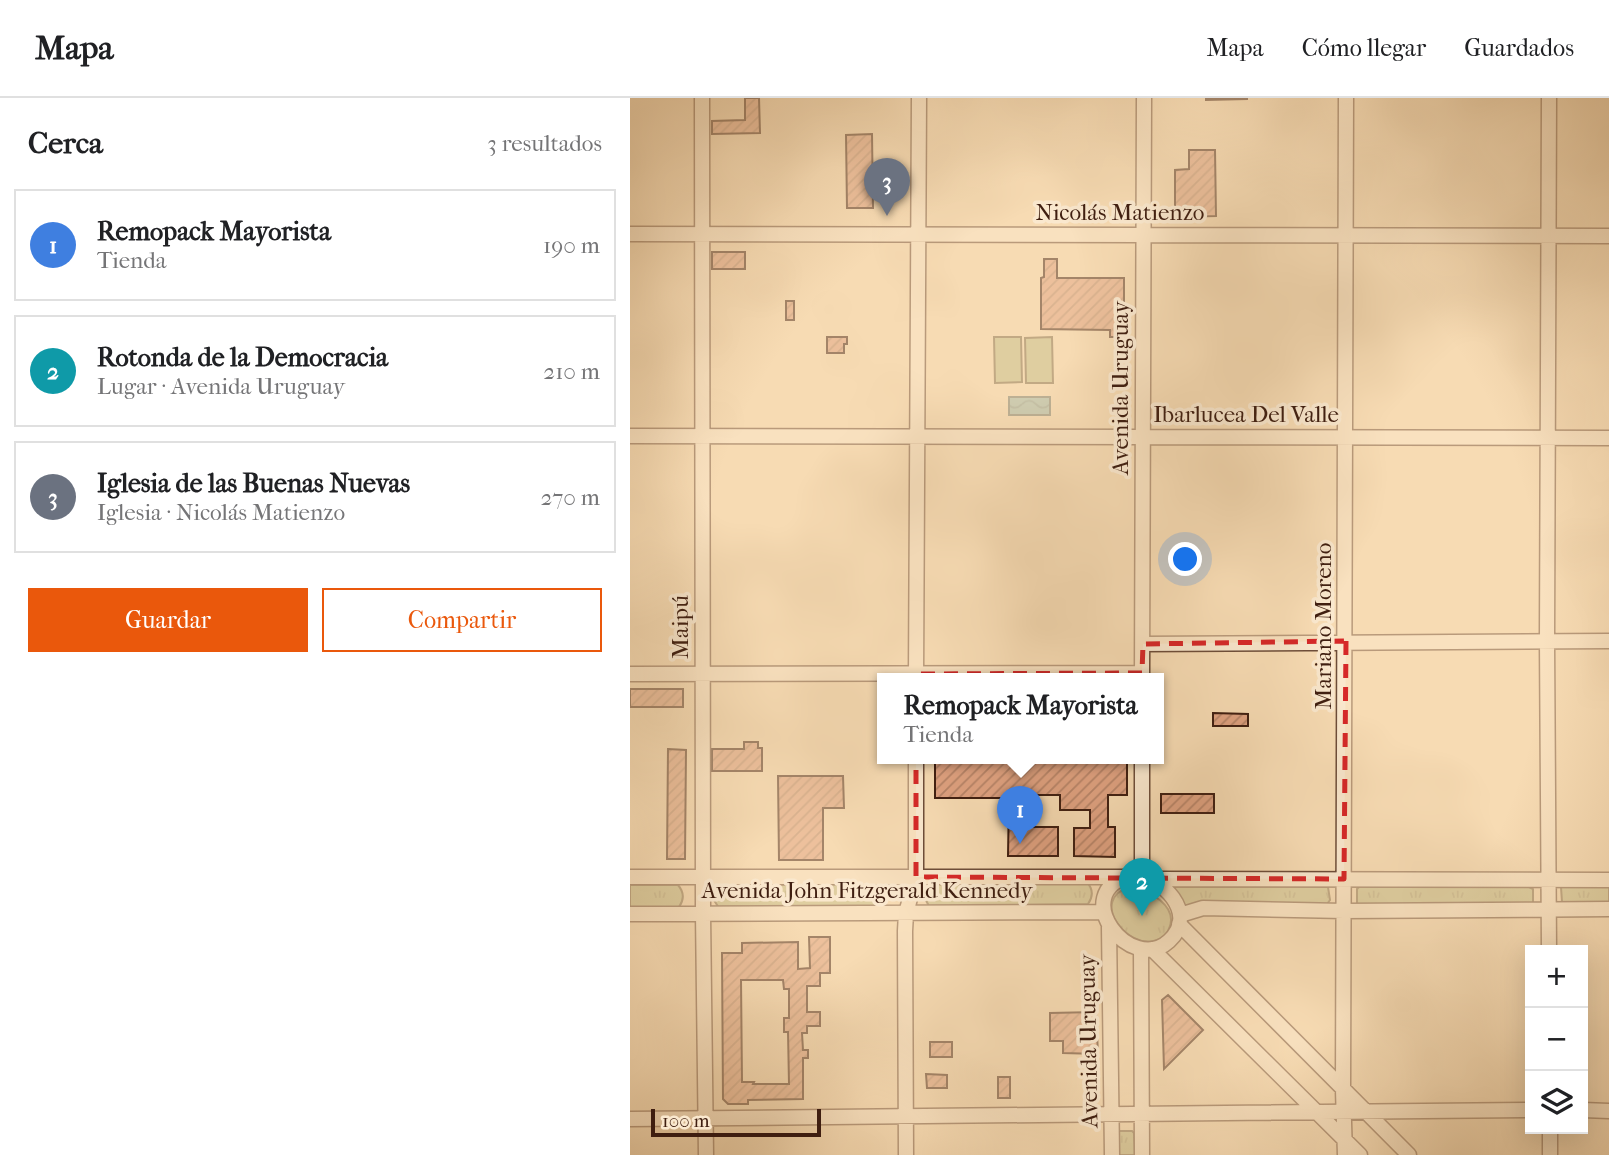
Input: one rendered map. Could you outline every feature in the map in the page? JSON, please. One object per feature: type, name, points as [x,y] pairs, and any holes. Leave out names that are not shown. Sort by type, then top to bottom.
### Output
[{"type":"street","name":"Maipú","points":[[702,98],[702,673],[706,1155]]},
{"type":"street","points":[[916,673],[919,98]]},
{"type":"street","name":"Avenida Uruguay","points":[[1142,673],[1144,98]]},
{"type":"street","name":"Mariano Moreno","points":[[1345,1148],[1346,98]]},
{"type":"street","points":[[1549,98],[1549,945]]},
{"type":"street","name":"Nicolás Matienzo","points":[[630,234],[1609,236]]},
{"type":"street","name":"Ibarlucea Del Valle","points":[[630,436],[1609,438]]},
{"type":"street","points":[[1143,644],[1346,641],[1609,642]]},
{"type":"street","points":[[630,674],[877,675]]},
{"type":"street","points":[[906,1155],[906,913],[916,877],[916,764]]},
{"type":"street","points":[[1142,764],[1148,877]]},
{"type":"street","name":"Avenida John Fitzgerald Kennedy","points":[[630,877],[1122,877]]},
{"type":"street","points":[[1360,1155],[1345,1148],[1316,1111],[1147,949],[1126,942],[1109,927],[1103,912],[1103,902],[1108,890],[1122,877],[1609,880]]},
{"type":"street","points":[[1148,877],[1164,886],[1174,899],[1180,920],[1364,1112],[1409,1155]]},
{"type":"street","points":[[1147,949],[1168,942],[1175,934],[1180,920],[1203,908],[1344,911],[1609,909]]},
{"type":"street","name":"Avenida John Fitzgerald Kennedy","points":[[630,914],[1103,912]]},
{"type":"street","name":"Avenida Uruguay","points":[[1109,927],[1112,1155]]},
{"type":"street","points":[[1142,1155],[1147,949]]},
{"type":"street","points":[[630,1119],[1525,1110]]},
{"type":"street","points":[[1588,1110],[1609,1111]]},
{"type":"street","points":[[1549,1134],[1550,1155]]},
{"type":"highlighted area","points":[[1346,641],[1344,879],[916,877],[916,674],[1142,673],[1143,644]]},
{"type":"green space","points":[[994,337],[1021,337],[1022,382],[995,383]]},
{"type":"green space","points":[[1052,337],[1053,383],[1026,383],[1025,338]]},
{"type":"green space","points":[[1087,882],[1092,893],[1088,904],[929,906],[923,895],[929,883]]},
{"type":"green space","points":[[876,884],[881,895],[877,906],[719,908],[712,897],[714,889],[719,885]]},
{"type":"green space","points":[[630,885],[678,885],[682,902],[679,907],[630,908]]},
{"type":"green space","points":[[1609,885],[1609,904],[1566,904],[1562,902],[1561,887]]},
{"type":"green space","points":[[1360,886],[1529,887],[1533,889],[1533,903],[1361,906],[1357,903],[1357,889]]},
{"type":"green space","points":[[1130,887],[1146,892],[1166,906],[1171,921],[1166,935],[1157,940],[1134,938],[1116,922],[1112,902],[1118,893]]},
{"type":"green space","points":[[1174,887],[1328,887],[1330,900],[1327,904],[1184,905],[1173,891]]},
{"type":"green space","points":[[1120,1131],[1134,1133],[1135,1155],[1116,1155],[1116,1134]]},
{"type":"water","points":[[1009,397],[1050,397],[1050,415],[1009,415]]},
{"type":"building","points":[[745,98],[759,98],[760,133],[712,134],[712,121],[745,120]]},
{"type":"building","points":[[1247,98],[1247,99],[1206,100]]},
{"type":"building","points":[[872,134],[873,208],[847,208],[846,135]]},
{"type":"building","points":[[1189,150],[1215,150],[1216,216],[1175,217],[1175,170],[1189,169]]},
{"type":"building","points":[[712,252],[745,252],[745,269],[712,269]]},
{"type":"building","points":[[1044,259],[1057,259],[1057,278],[1124,278],[1124,326],[1128,326],[1128,337],[1110,337],[1110,330],[1041,329],[1041,278],[1044,277]]},
{"type":"building","points":[[786,301],[794,301],[794,320],[786,320]]},
{"type":"building","points":[[827,337],[847,337],[844,353],[827,353]]},
{"type":"building","points":[[630,689],[683,689],[683,707],[630,707]]},
{"type":"building","points":[[1213,713],[1248,714],[1248,726],[1213,726]]},
{"type":"building","points":[[744,742],[758,742],[758,748],[762,748],[762,771],[712,771],[712,749],[744,749]]},
{"type":"building","points":[[668,749],[686,750],[685,859],[667,859]]},
{"type":"building","points":[[935,764],[1127,764],[1127,795],[1108,795],[1108,827],[1115,827],[1115,857],[1074,856],[1074,828],[1090,828],[1090,810],[1060,810],[1060,795],[1033,795],[1033,827],[1058,827],[1058,856],[1008,856],[1009,798],[935,798]]},
{"type":"building","points":[[778,776],[843,776],[844,808],[823,808],[823,860],[779,860]]},
{"type":"building","points":[[1161,794],[1214,794],[1214,813],[1161,813]]},
{"type":"building","points":[[809,937],[830,937],[830,973],[820,973],[820,986],[807,986],[807,1012],[820,1012],[820,1026],[807,1026],[807,1033],[802,1033],[803,1050],[808,1050],[808,1058],[803,1058],[803,1099],[748,1100],[748,1104],[728,1104],[723,1099],[722,953],[742,953],[742,943],[798,942],[798,969],[810,968]],"holes":[[[741,980],[783,980],[784,989],[789,989],[789,1018],[784,1018],[784,1032],[788,1032],[789,1084],[742,1082]]]},
{"type":"building","points":[[1168,995],[1203,1030],[1164,1069],[1162,1000]]},
{"type":"building","points":[[1096,1012],[1098,1054],[1063,1053],[1063,1041],[1050,1041],[1050,1013]]},
{"type":"building","points":[[930,1042],[952,1042],[952,1057],[930,1057]]},
{"type":"building","points":[[926,1074],[947,1075],[947,1088],[927,1088]]},
{"type":"building","points":[[998,1077],[1010,1077],[1010,1098],[998,1098]]},
{"type":"place","name":"Iglesia de las Buenas Nuevas","points":[[887,216]]},
{"type":"place","name":"Remopack Mayorista","points":[[1020,844]]},
{"type":"place","name":"Rotonda de la Democracia","points":[[1142,916]]}]
